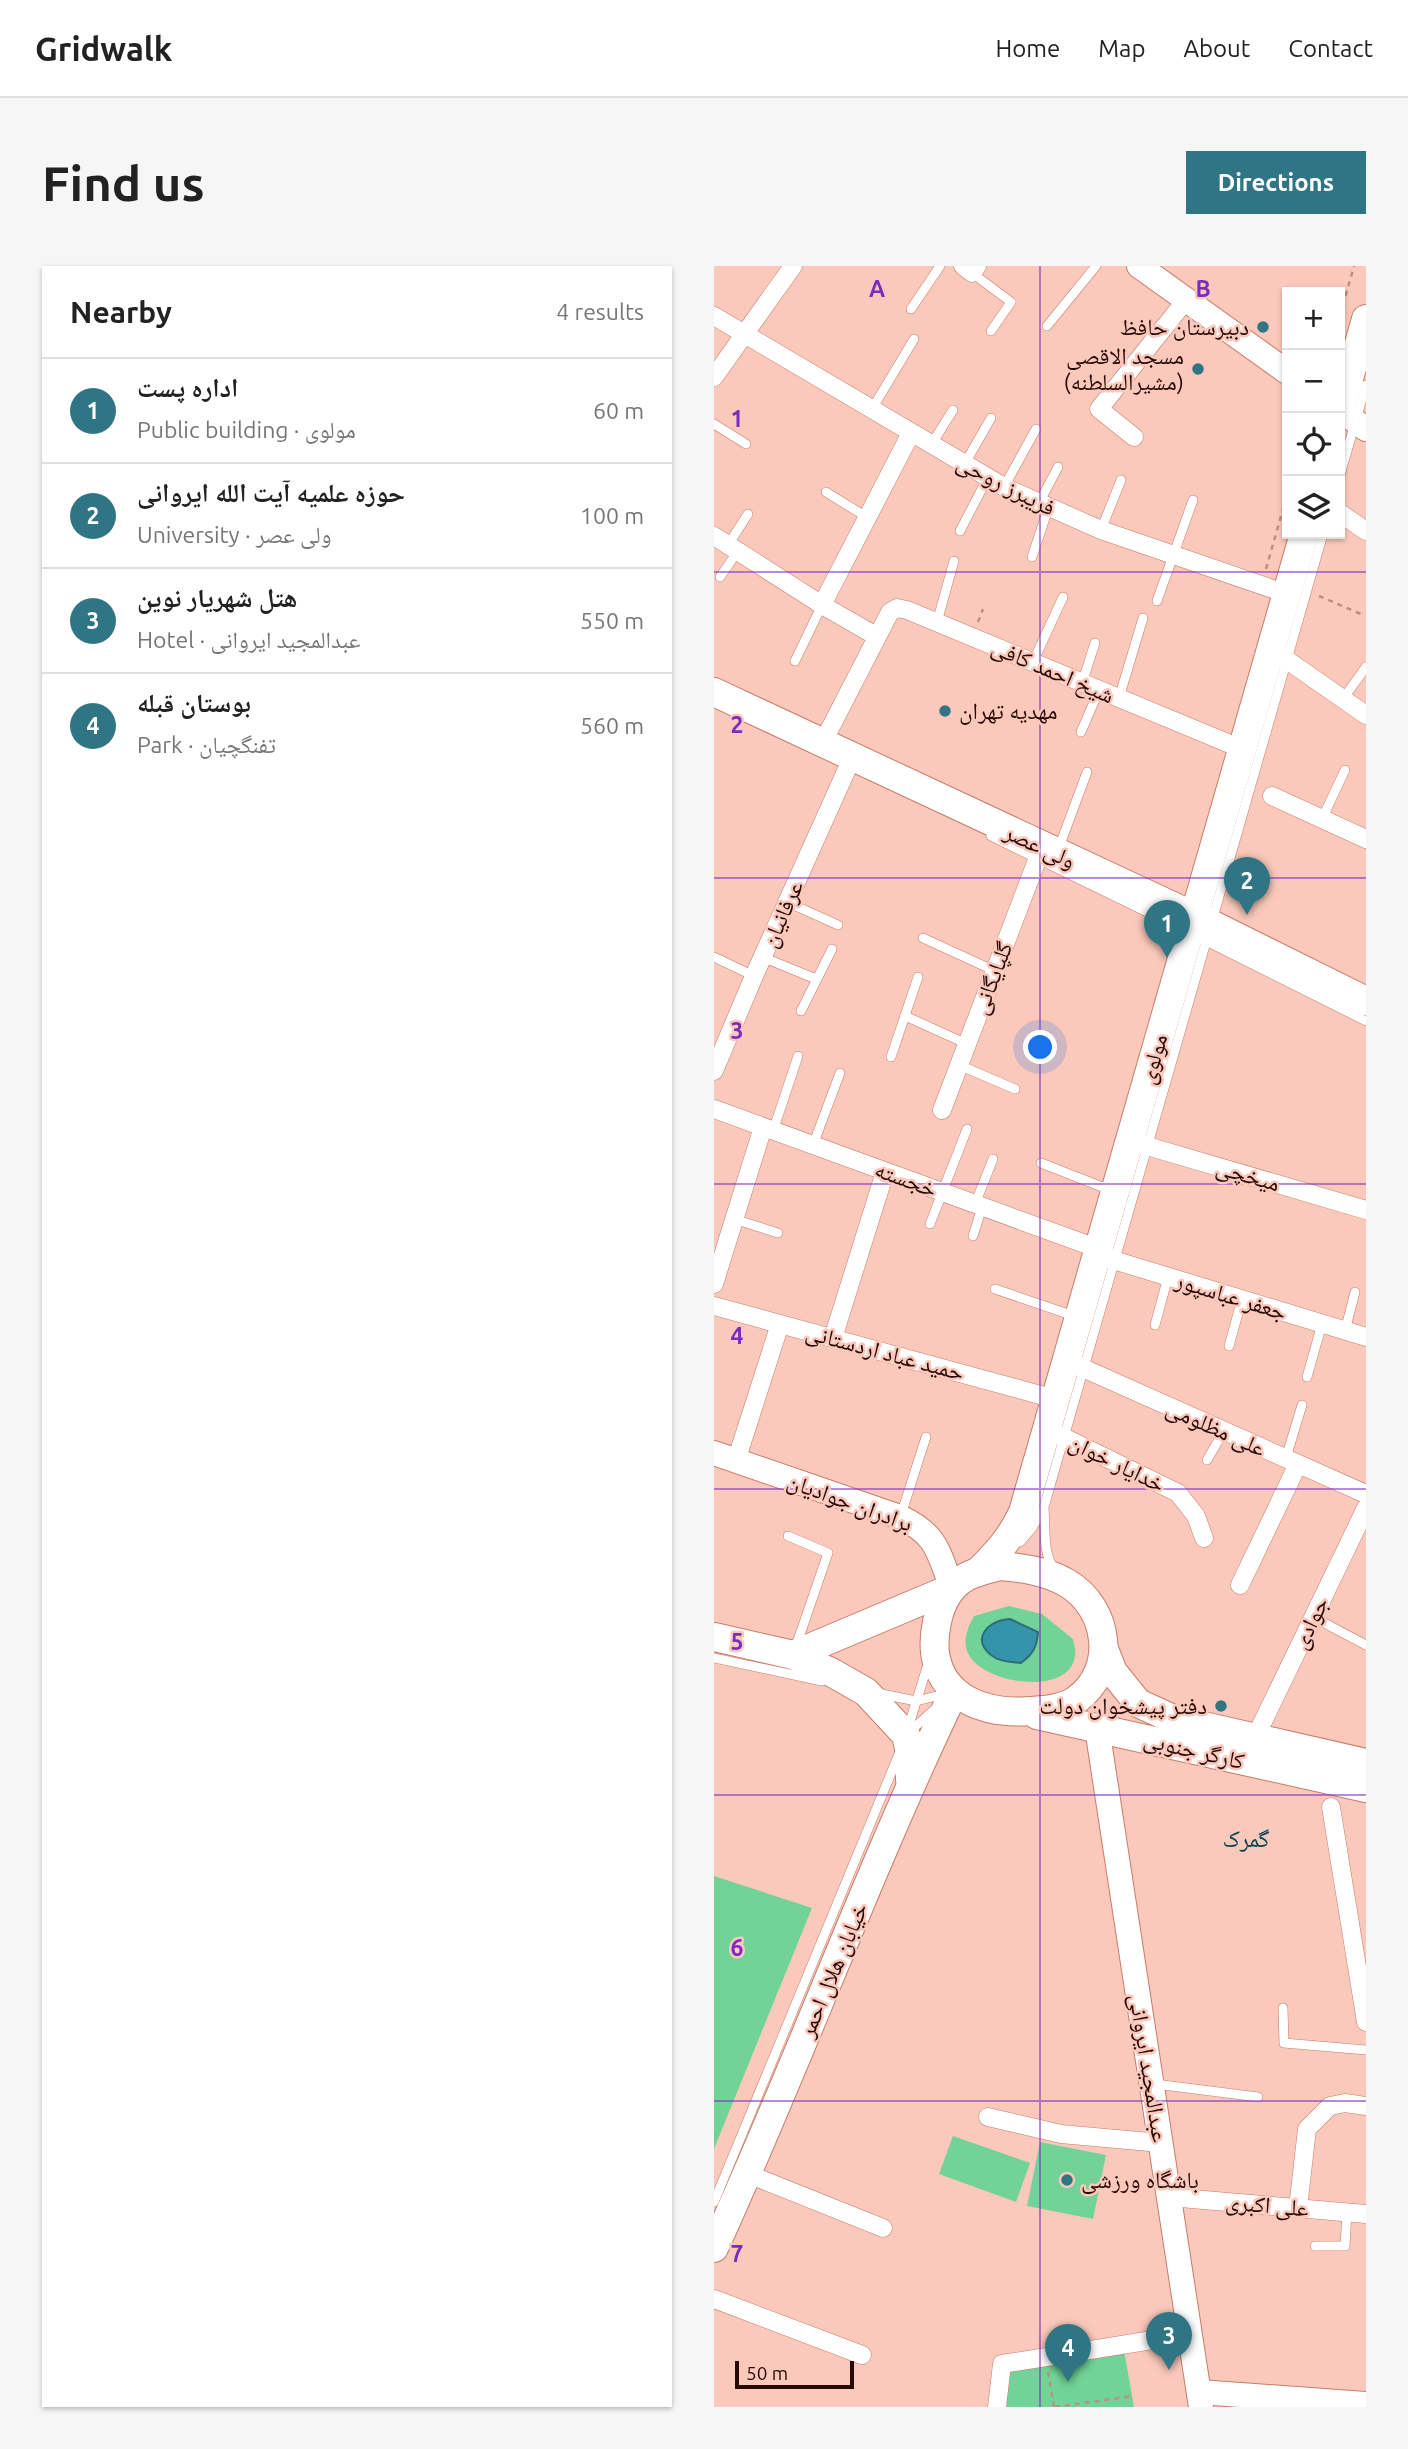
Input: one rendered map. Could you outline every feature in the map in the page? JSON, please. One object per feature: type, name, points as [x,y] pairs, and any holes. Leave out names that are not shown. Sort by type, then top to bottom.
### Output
[{"type":"main road","points":[[1139,266],[1282,368]]},
{"type":"main road","points":[[1354,420],[1362,373],[1366,319]]},
{"type":"main road","name":"مولوی","points":[[978,1572],[1013,1533],[1055,1433],[1055,1399],[1075,1364],[1079,1318],[1103,1255],[1115,1192],[1139,1144],[1200,929],[1242,749],[1279,654],[1285,590],[1302,539]]},
{"type":"main road","name":"ولی عصر","points":[[714,692],[844,762],[1046,853],[1200,929],[1366,1001]]},
{"type":"main road","name":"برادران جوادیان","points":[[725,1457],[900,1517],[927,1532],[935,1544],[952,1588]]},
{"type":"main road","points":[[793,1655],[952,1588],[962,1579],[978,1572],[1000,1566],[1026,1569],[1067,1583],[1082,1595],[1100,1622],[1104,1649],[1099,1673],[1086,1691],[1063,1707],[1022,1712],[986,1707],[954,1692],[938,1669],[934,1644],[939,1615],[952,1588]]},
{"type":"main road","points":[[714,1637],[793,1655],[866,1692],[906,1735],[910,1784]]},
{"type":"main road","name":"کارگر جنوبی","points":[[1104,1649],[1113,1672],[1138,1703],[1173,1719],[1366,1763]]},
{"type":"main road","name":"خیابان هلال احمر","points":[[714,2248],[748,2174],[910,1784],[954,1692]]},
{"type":"main road","name":"کارگر جنوبی","points":[[1022,1712],[1366,1788]]},
{"type":"main road","name":"عبدالمجید ایروانی","points":[[1097,1728],[1200,2399]]},
{"type":"main road","points":[[1200,2399],[1366,2404]]},
{"type":"street","points":[[714,377],[793,266]]},
{"type":"street","points":[[1134,437],[1099,409],[1186,300]]},
{"type":"street","name":"فریبرز روحی","points":[[714,316],[1004,488],[1101,530],[1285,590]]},
{"type":"street","points":[[822,605],[911,433]]},
{"type":"street","points":[[1345,516],[1366,531]]},
{"type":"street","points":[[727,544],[822,605],[877,636],[844,762]]},
{"type":"street","name":"شیخ احمد کافی","points":[[877,636],[894,609],[907,610],[1242,749]]},
{"type":"street","points":[[1279,654],[1366,715]]},
{"type":"street","name":"عرفانیان","points":[[714,1071],[844,762]]},
{"type":"street","points":[[1272,796],[1366,839]]},
{"type":"street","name":"گلپایگانی","points":[[942,1110],[995,971],[1046,853]]},
{"type":"street","name":"خجسته","points":[[714,1109],[942,1192],[1103,1255]]},
{"type":"street","points":[[714,1284],[734,1219],[768,1129]]},
{"type":"street","name":"میخچی","points":[[1139,1144],[1366,1210]]},
{"type":"street","points":[[833,1338],[885,1172]]},
{"type":"street","name":"جعفر عباسپور","points":[[1103,1255],[1366,1337]]},
{"type":"street","name":"حمید عباد اردستانی","points":[[714,1306],[1055,1399]]},
{"type":"street","points":[[725,1457],[780,1324]]},
{"type":"street","name":"علی مظلومی","points":[[1075,1364],[1366,1494]]},
{"type":"street","name":"خدایار خوان","points":[[1055,1433],[1142,1466],[1178,1493],[1196,1516],[1204,1538]]},
{"type":"street","points":[[1240,1585],[1292,1461]]},
{"type":"street","name":"جوادی","points":[[1255,1738],[1366,1508]]},
{"type":"street","points":[[1331,1807],[1366,2019]]},
{"type":"street","points":[[1298,2208],[1307,2129],[1330,2106],[1345,2103],[1366,2106]]},
{"type":"street","points":[[988,2118],[1060,2134],[1161,2143]]},
{"type":"street","points":[[748,2174],[883,2228]]},
{"type":"street","name":"علی اکبری","points":[[1169,2197],[1366,2214]]},
{"type":"street","points":[[714,2299],[862,2355]]},
{"type":"street","points":[[997,2407],[1002,2364],[1190,2334]]},
{"type":"lane","points":[[911,309],[940,266]]},
{"type":"lane","points":[[1047,326],[1096,266]]},
{"type":"lane","points":[[970,268],[1011,303],[991,331]]},
{"type":"lane","points":[[872,410],[914,339]]},
{"type":"lane","points":[[931,445],[953,410]]},
{"type":"lane","points":[[964,465],[991,418]]},
{"type":"lane","points":[[1345,455],[1354,420]]},
{"type":"lane","points":[[714,424],[746,444]]},
{"type":"lane","points":[[1004,488],[1035,429]]},
{"type":"lane","points":[[1032,557],[1043,506],[1058,467]]},
{"type":"lane","points":[[960,531],[987,479]]},
{"type":"lane","points":[[1101,530],[1121,480]]},
{"type":"lane","points":[[827,492],[868,518]]},
{"type":"lane","points":[[1157,601],[1193,500]]},
{"type":"lane","points":[[720,577],[727,544],[748,514]]},
{"type":"lane","points":[[1285,590],[1320,539]]},
{"type":"lane","points":[[937,622],[954,561]]},
{"type":"lane","points":[[1032,662],[1063,597]]},
{"type":"lane","points":[[795,661],[822,605]]},
{"type":"lane","points":[[1119,698],[1143,618]]},
{"type":"lane","points":[[1082,682],[1095,643]]},
{"type":"lane","points":[[1279,654],[1200,929],[1366,1021]]},
{"type":"lane","points":[[1343,699],[1366,667]]},
{"type":"lane","points":[[1081,732],[1099,690]]},
{"type":"lane","points":[[1322,819],[1345,770]]},
{"type":"lane","points":[[978,831],[1046,853],[1087,772]]},
{"type":"lane","points":[[787,902],[838,925]]},
{"type":"lane","points":[[923,938],[995,971]]},
{"type":"lane","points":[[801,1011],[832,949]]},
{"type":"lane","points":[[714,957],[754,976]]},
{"type":"lane","points":[[762,957],[816,979]]},
{"type":"lane","points":[[891,1057],[918,978]]},
{"type":"lane","points":[[905,1016],[967,1044]]},
{"type":"lane","points":[[768,1129],[798,1056]]},
{"type":"lane","points":[[959,1065],[1015,1089]]},
{"type":"lane","points":[[813,1145],[839,1073]]},
{"type":"lane","points":[[930,1224],[967,1129]]},
{"type":"lane","points":[[1067,1583],[1049,1563],[1044,1507],[1055,1433],[1103,1255],[1139,1144]]},
{"type":"lane","points":[[973,1236],[993,1160]]},
{"type":"lane","points":[[1041,1163],[1115,1192]]},
{"type":"lane","points":[[734,1219],[778,1233]]},
{"type":"lane","points":[[1155,1325],[1168,1277]]},
{"type":"lane","points":[[995,1289],[1079,1318]]},
{"type":"lane","points":[[1345,1331],[1355,1292]]},
{"type":"lane","points":[[1229,1346],[1242,1299]]},
{"type":"lane","points":[[1307,1377],[1322,1324]]},
{"type":"lane","points":[[1292,1461],[1302,1405]]},
{"type":"lane","points":[[1207,1460],[1224,1431]]},
{"type":"lane","points":[[900,1517],[926,1437]]},
{"type":"lane","points":[[978,1572],[1015,1548],[1032,1528],[1044,1507]]},
{"type":"lane","points":[[788,1536],[828,1553],[793,1655]]},
{"type":"lane","points":[[1313,1617],[1366,1645]]},
{"type":"lane","points":[[714,2202],[906,1735],[934,1644]]},
{"type":"lane","points":[[714,1658],[916,1701],[954,1692]]},
{"type":"lane","points":[[906,1735],[954,1692]]},
{"type":"lane","points":[[1283,2008],[1284,2043],[1366,2050]]},
{"type":"lane","points":[[1152,2084],[1258,2097]]},
{"type":"lane","points":[[1315,2246],[1345,2246],[1347,2212]]},
{"type":"path","points":[[1345,298],[1354,266]]},
{"type":"path","points":[[1286,539],[1285,590],[1361,614]]},
{"type":"path","points":[[1046,2362],[1055,2407],[1133,2396]]},
{"type":"green space","points":[[1009,1606],[1042,1614],[1073,1639],[1075,1653],[1070,1669],[1058,1678],[1041,1682],[1022,1681],[985,1670],[972,1660],[966,1647],[966,1639],[974,1616]]},
{"type":"green space","points":[[714,1876],[812,1908],[714,2149]]},
{"type":"green space","points":[[953,2136],[1030,2163],[1016,2202],[939,2174]]},
{"type":"green space","name":"باشگاه ورزشی","points":[[1040,2142],[1106,2155],[1093,2219],[1027,2206]]},
{"type":"green space","points":[[1124,2350],[1134,2407],[1004,2407],[1006,2368]]},
{"type":"water","points":[[1010,1619],[1038,1632],[1034,1650],[1021,1663],[997,1659],[983,1644],[982,1638],[988,1627]]},
{"type":"place","name":"دبیرستان حافظ","points":[[1263,327]]},
{"type":"place","name":"مسجد الاقصی (مشیرالسلطنه)","points":[[1198,369]]},
{"type":"place","name":"مهدیه تهران","points":[[945,711]]},
{"type":"place","name":"حوزه علمیه آیت‌ الله ایروانی","points":[[1247,915]]},
{"type":"place","name":"اداره پست","points":[[1167,958]]},
{"type":"place","name":"دفتر پیشخوان دولت","points":[[1221,1706]]},
{"type":"place","name":"باشگاه ورزشی","points":[[1067,2180]]},
{"type":"place","name":"هتل شهریار نوین","points":[[1169,2370]]},
{"type":"place","name":"بوستان قبله","points":[[1068,2382]]},
{"type":"district","name":"گمرک","points":[[1246,1839]]}]
